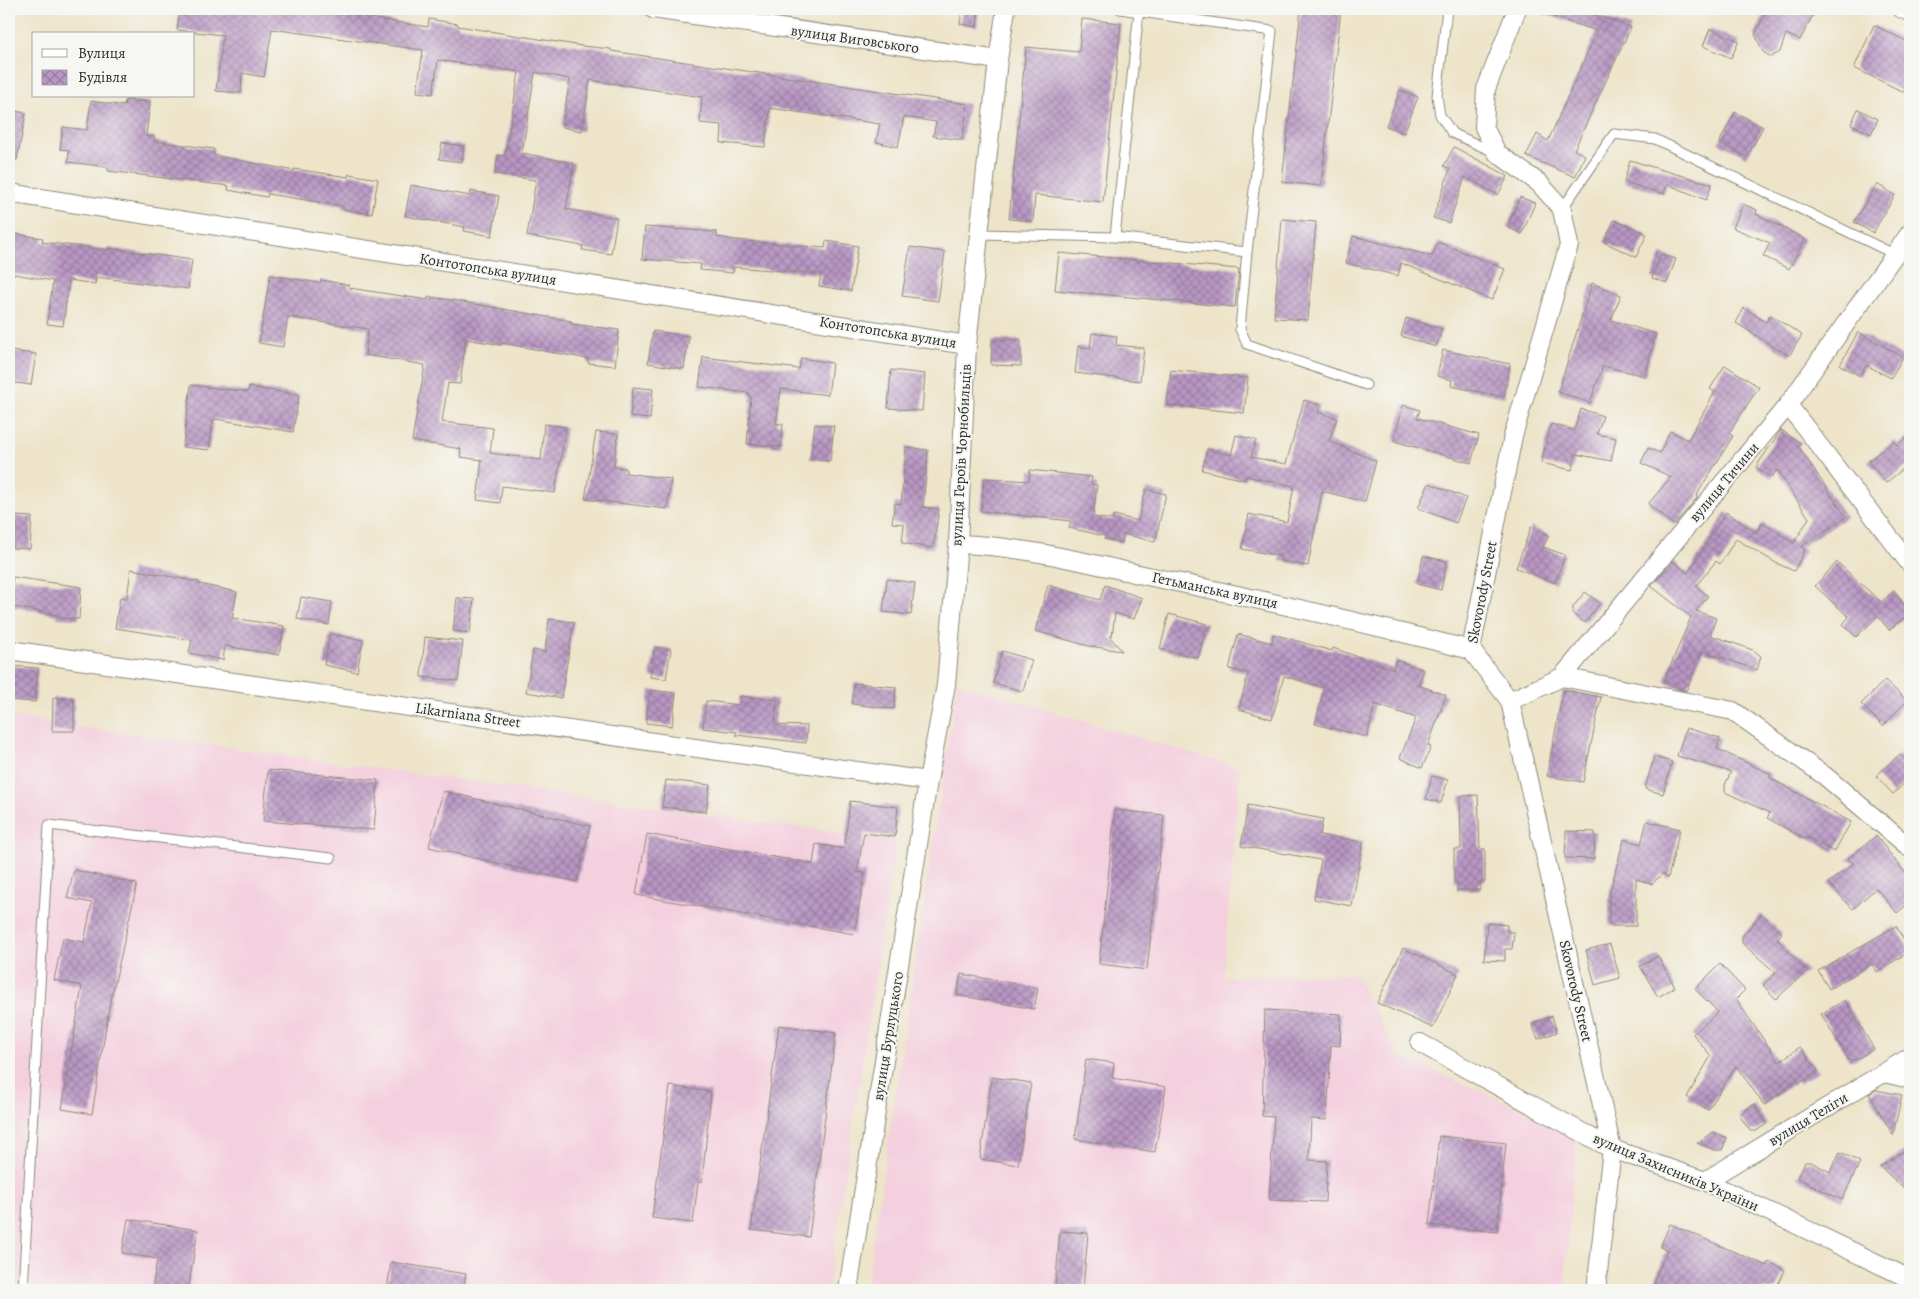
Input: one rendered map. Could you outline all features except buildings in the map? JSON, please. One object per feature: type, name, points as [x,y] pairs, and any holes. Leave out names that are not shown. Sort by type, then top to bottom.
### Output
[{"type":"street","name":"вулиця Виговського","points":[[653,9],[998,60]]},
{"type":"street","name":"вулиця Героїв Чорнобильців","points":[[928,781],[946,685],[958,544],[967,345],[998,60],[1006,9]]},
{"type":"street","points":[[1517,9],[1486,89],[1484,127],[1497,153],[1539,183],[1562,209]]},
{"type":"street","points":[[1902,9],[1910,12]]},
{"type":"street","name":"Контотопська вулиця","points":[[9,193],[967,345]]},
{"type":"street","name":"Skovorody Street","points":[[1562,209],[1569,245],[1513,436],[1471,650],[1510,701],[1612,1149],[1596,1290]]},
{"type":"street","name":"вулиця Тичини","points":[[1510,701],[1562,677],[1788,405],[1910,233]]},
{"type":"street","points":[[1788,405],[1910,564]]},
{"type":"street","name":"Гетьманська вулиця","points":[[958,544],[990,545],[1051,555],[1322,612],[1471,650]]},
{"type":"street","name":"Likarniana Street","points":[[9,650],[928,781]]},
{"type":"street","points":[[1562,677],[1733,711],[1825,776],[1910,848]]},
{"type":"street","name":"вулиця Бурлуцького","points":[[848,1290],[928,781]]},
{"type":"street","name":"вулиця Захисників України","points":[[1420,1043],[1612,1149],[1705,1181],[1910,1279]]},
{"type":"street","name":"вулиця Теліги","points":[[1705,1181],[1910,1057]]},
{"type":"street","points":[[1884,1073],[1910,1079]]},
{"type":"lane","points":[[1120,9],[1272,31],[1240,329],[1247,344],[1366,385]]},
{"type":"lane","points":[[1447,9],[1437,96],[1440,115],[1452,133],[1497,153]]},
{"type":"lane","points":[[1115,237],[1139,12]]},
{"type":"lane","points":[[1562,209],[1614,134],[1655,139],[1894,254]]},
{"type":"lane","points":[[979,234],[1115,237],[1247,252]]},
{"type":"lane","points":[[23,1290],[49,825],[331,858]]},
{"type":"shaded area","points":[[957,683],[1240,768],[1223,977],[1355,974],[1399,1056],[1577,1133],[1564,1290],[866,1290]]},
{"type":"shaded area","points":[[9,717],[896,841],[828,1290],[9,1290]]}]
